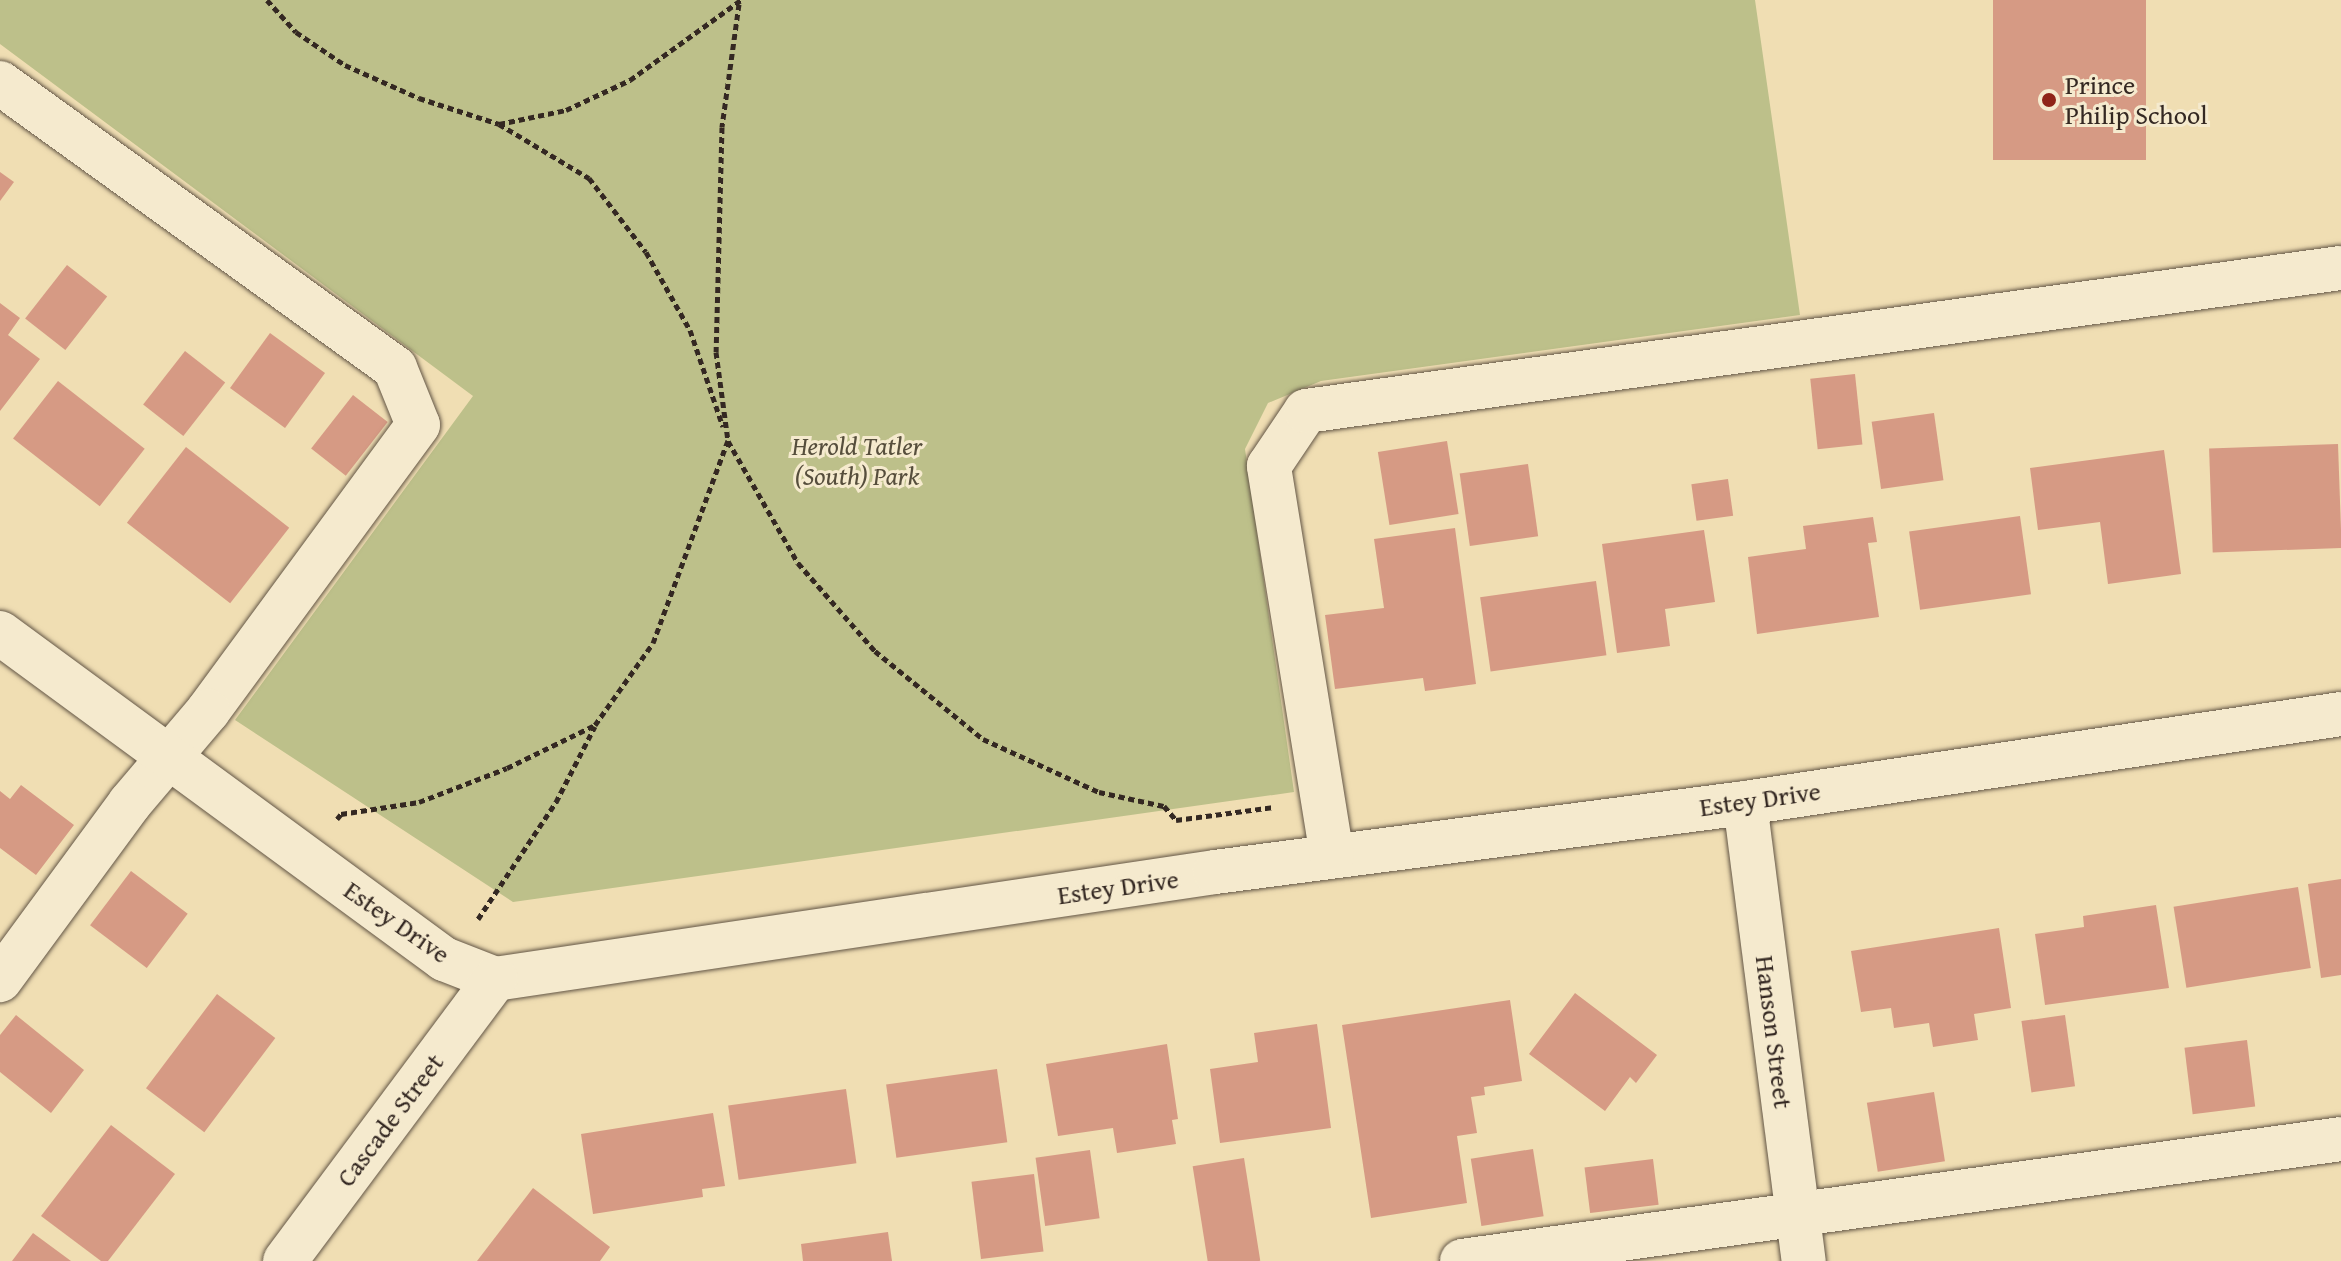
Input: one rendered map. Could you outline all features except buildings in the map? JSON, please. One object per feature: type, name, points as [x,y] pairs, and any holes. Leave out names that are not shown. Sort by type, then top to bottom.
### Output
[{"type":"street","points":[[0,83],[395,368],[418,425],[208,711],[130,803],[0,980]]},
{"type":"street","points":[[1332,856],[1269,466],[1306,411],[2341,268]]},
{"type":"street","name":"Estey Drive","points":[[0,633],[444,959],[495,979],[1332,856],[1745,803],[2341,714]]},
{"type":"street","name":"Hanson Street","points":[[1745,803],[1804,1261]]},
{"type":"street","name":"Cascade Street","points":[[285,1261],[495,979]]},
{"type":"street","points":[[1462,1261],[2341,1139]]},
{"type":"path","points":[[267,0],[296,32],[345,65],[419,98],[499,124],[589,178],[646,252],[690,330],[728,441],[798,563],[875,651],[983,739],[1099,792],[1164,806],[1176,820],[1323,800]]},
{"type":"path","points":[[499,124],[566,110],[630,80],[740,2]]},
{"type":"path","points":[[444,959],[485,910],[556,802],[595,725],[653,643],[728,441],[716,352],[722,127],[740,2]]},
{"type":"path","points":[[341,814],[419,802],[507,768],[595,725]]},
{"type":"green space","name":"Herold Tatler (South) Park","points":[[0,0],[1755,0],[1800,315],[1321,381],[1268,403],[1245,449],[1294,792],[513,902],[235,720],[473,396],[0,44]]},
{"type":"place","name":"Prince Philip School","points":[[2049,100]]}]
